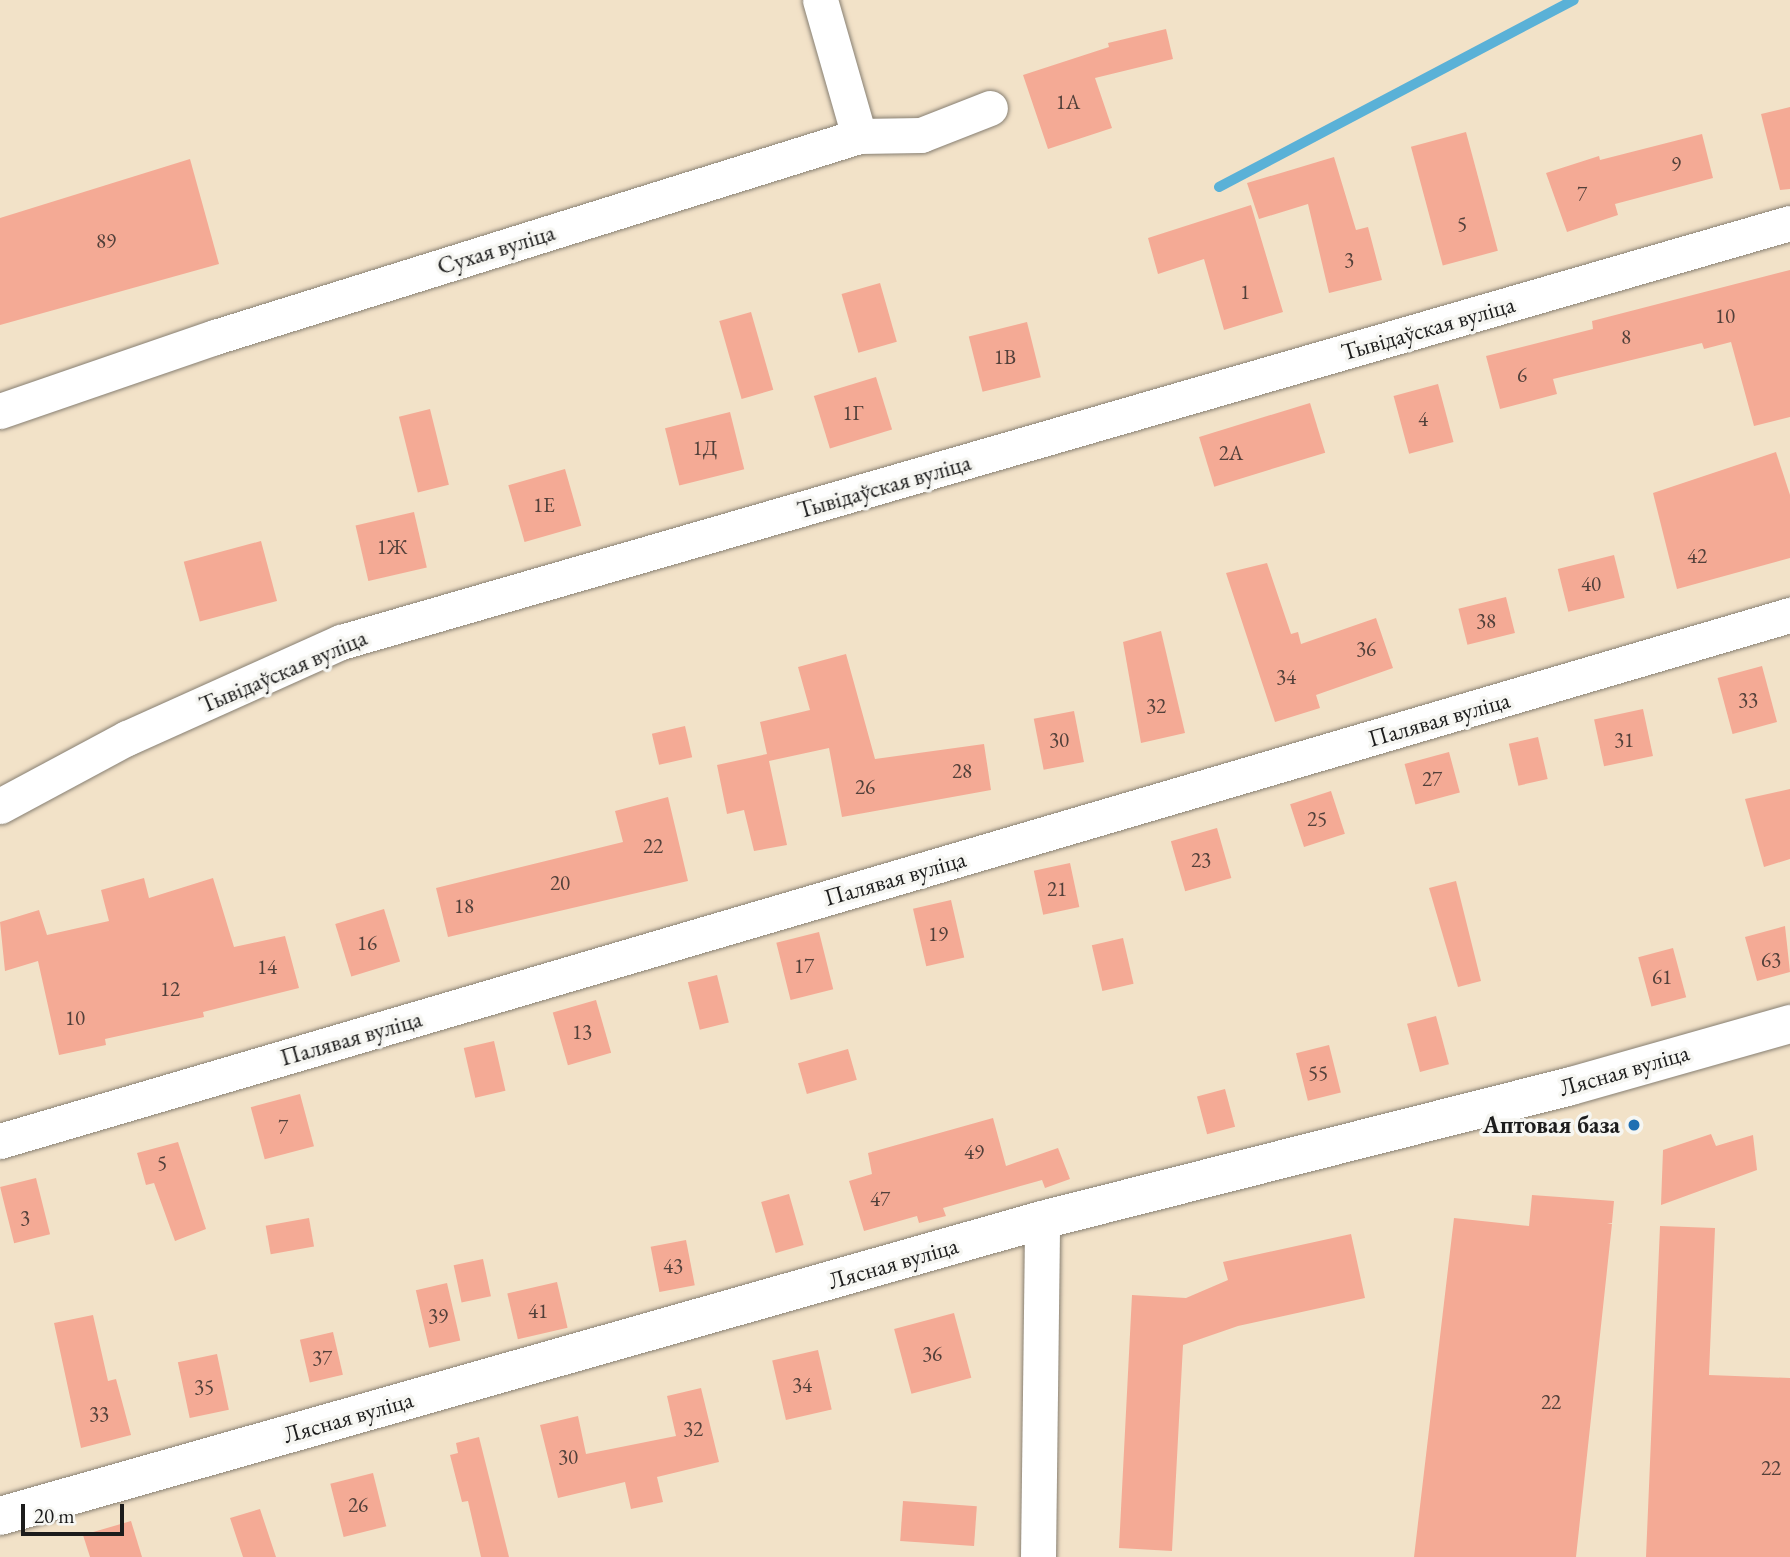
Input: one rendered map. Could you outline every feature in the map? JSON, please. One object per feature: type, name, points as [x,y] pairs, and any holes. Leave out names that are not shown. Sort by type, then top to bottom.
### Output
[{"type":"main road","name":"Лясная вуліца","points":[[0,1516],[1042,1220],[1571,1086],[1790,1024]]},
{"type":"street","points":[[820,0],[859,136]]},
{"type":"street","name":"Сухая вуліца","points":[[0,411],[215,337],[859,136],[921,135],[990,108]]},
{"type":"street","name":"Тывідаўская вуліца","points":[[0,806],[127,738],[341,642],[1790,223]]},
{"type":"street","name":"Палявая вуліца","points":[[0,1141],[1790,615]]},
{"type":"street","points":[[1038,1557],[1042,1220]]},
{"type":"building","points":[[1166,29],[1173,59],[1095,78],[1112,128],[1048,149],[1023,75],[1109,47],[1108,43]]},
{"type":"building","points":[[1790,107],[1790,189],[1780,190],[1761,114]]},
{"type":"building","points":[[1466,132],[1498,251],[1443,266],[1411,147]]},
{"type":"building","points":[[1702,134],[1713,178],[1615,204],[1618,215],[1567,232],[1546,173],[1599,156],[1600,160]]},
{"type":"building","points":[[1334,157],[1356,230],[1368,227],[1382,280],[1329,293],[1308,204],[1259,219],[1247,183]]},
{"type":"building","points":[[190,159],[219,264],[0,325],[0,218]]},
{"type":"building","points":[[1251,205],[1283,312],[1224,330],[1204,259],[1158,274],[1148,238]]},
{"type":"building","points":[[1790,270],[1790,417],[1754,426],[1731,342],[1704,349],[1702,343],[1553,379],[1557,394],[1500,409],[1486,356],[1593,329],[1592,321]]},
{"type":"building","points":[[880,283],[897,342],[858,353],[842,294]]},
{"type":"building","points":[[751,312],[773,390],[742,399],[719,321]]},
{"type":"building","points":[[1027,322],[1041,377],[983,392],[969,337]]},
{"type":"building","points":[[876,377],[892,430],[830,449],[814,396]]},
{"type":"building","points":[[1438,384],[1454,442],[1409,454],[1394,396]]},
{"type":"building","points":[[1310,403],[1325,453],[1214,487],[1199,437]]},
{"type":"building","points":[[430,409],[449,485],[418,492],[399,417]]},
{"type":"building","points":[[730,412],[744,469],[679,485],[665,428]]},
{"type":"building","points":[[1776,452],[1790,495],[1790,558],[1677,589],[1653,493]]},
{"type":"building","points":[[565,469],[581,526],[525,542],[508,485]]},
{"type":"building","points":[[414,512],[427,568],[368,581],[356,525]]},
{"type":"building","points":[[261,541],[277,601],[200,622],[184,562]]},
{"type":"building","points":[[1614,555],[1625,598],[1568,612],[1558,569]]},
{"type":"building","points":[[1267,563],[1291,634],[1298,632],[1301,644],[1376,618],[1393,668],[1316,695],[1320,708],[1275,722],[1226,573]]},
{"type":"building","points":[[1506,597],[1515,633],[1467,645],[1458,609]]},
{"type":"building","points":[[1161,631],[1185,733],[1141,743],[1123,642]]},
{"type":"building","points":[[846,654],[875,759],[984,744],[991,790],[842,817],[829,748],[769,761],[787,845],[754,851],[744,810],[727,814],[717,765],[767,754],[760,722],[810,710],[798,667]]},
{"type":"building","points":[[1762,666],[1777,722],[1733,734],[1718,678]]},
{"type":"building","points":[[1643,709],[1653,756],[1604,766],[1594,719]]},
{"type":"building","points":[[1074,711],[1084,762],[1044,770],[1034,719]]},
{"type":"building","points":[[685,726],[692,757],[659,765],[652,734]]},
{"type":"building","points":[[1538,737],[1548,779],[1518,786],[1509,744]]},
{"type":"building","points":[[1449,752],[1460,793],[1415,804],[1405,764]]},
{"type":"building","points":[[1790,789],[1790,859],[1764,867],[1745,799]]},
{"type":"building","points":[[1331,791],[1345,834],[1304,847],[1290,804]]},
{"type":"building","points":[[668,797],[688,881],[448,937],[436,888],[623,842],[615,811]]},
{"type":"building","points":[[1217,828],[1231,878],[1185,891],[1171,841]]},
{"type":"building","points":[[1070,863],[1079,907],[1043,915],[1034,871]]},
{"type":"building","points":[[144,878],[149,898],[213,878],[234,947],[285,936],[299,988],[203,1012],[204,1017],[105,1039],[106,1045],[59,1055],[38,961],[5,971],[0,922],[39,910],[47,935],[109,921],[101,890]]},
{"type":"building","points":[[1456,881],[1481,981],[1458,987],[1429,888]]},
{"type":"building","points":[[951,900],[964,957],[926,966],[913,909]]},
{"type":"building","points":[[384,909],[400,962],[351,977],[335,924]]},
{"type":"building","points":[[1785,926],[1790,972],[1757,981],[1745,937]]},
{"type":"building","points":[[819,932],[833,989],[791,1000],[776,943]]},
{"type":"building","points":[[1123,938],[1134,984],[1102,991],[1092,945]]},
{"type":"building","points":[[1673,948],[1686,997],[1651,1007],[1638,957]]},
{"type":"building","points":[[717,975],[729,1023],[700,1030],[688,982]]},
{"type":"building","points":[[596,1000],[611,1053],[568,1065],[553,1012]]},
{"type":"building","points":[[1436,1016],[1449,1064],[1420,1072],[1407,1024]]},
{"type":"building","points":[[494,1041],[505,1091],[475,1098],[464,1048]]},
{"type":"building","points":[[1329,1045],[1341,1093],[1308,1101],[1296,1053]]},
{"type":"building","points":[[848,1049],[857,1080],[807,1094],[798,1063]]},
{"type":"building","points":[[1225,1089],[1235,1127],[1207,1134],[1197,1097]]},
{"type":"building","points":[[300,1094],[314,1146],[265,1159],[251,1107]]},
{"type":"building","points":[[993,1118],[1006,1166],[1058,1148],[1070,1179],[1045,1188],[1042,1180],[943,1208],[946,1216],[919,1223],[917,1216],[864,1231],[849,1181],[872,1174],[868,1153]]},
{"type":"building","points":[[1711,1134],[1716,1146],[1753,1135],[1757,1170],[1661,1205],[1663,1150]]},
{"type":"building","points":[[178,1142],[206,1229],[175,1241],[154,1183],[146,1185],[137,1153]]},
{"type":"building","points":[[36,1178],[50,1234],[14,1243],[0,1187]]},
{"type":"building","points":[[789,1194],[804,1245],[776,1253],[761,1202]]},
{"type":"building","points":[[1532,1195],[1614,1201],[1612,1223],[1607,1224],[1612,1224],[1576,1557],[1414,1557],[1454,1218],[1529,1226]]},
{"type":"building","points":[[309,1218],[314,1247],[271,1254],[266,1226]]},
{"type":"building","points":[[1660,1226],[1715,1228],[1709,1375],[1790,1378],[1790,1557],[1646,1557]]},
{"type":"building","points":[[1351,1234],[1365,1298],[1238,1326],[1183,1345],[1172,1551],[1119,1548],[1132,1295],[1186,1298],[1228,1280],[1223,1262]]},
{"type":"building","points":[[686,1240],[695,1285],[659,1292],[651,1247]]},
{"type":"building","points":[[483,1259],[491,1296],[462,1302],[454,1265]]},
{"type":"building","points":[[557,1282],[568,1328],[518,1339],[507,1293]]},
{"type":"building","points":[[447,1283],[460,1340],[429,1348],[416,1290]]},
{"type":"building","points":[[954,1313],[971,1378],[911,1394],[894,1329]]},
{"type":"building","points":[[93,1315],[108,1381],[116,1379],[131,1435],[81,1448],[54,1323]]},
{"type":"building","points":[[333,1332],[343,1375],[310,1383],[300,1340]]},
{"type":"building","points":[[818,1350],[832,1409],[786,1420],[772,1361]]},
{"type":"building","points":[[217,1354],[229,1410],[190,1418],[178,1362]]},
{"type":"building","points":[[701,1388],[719,1462],[657,1477],[663,1502],[631,1509],[625,1482],[558,1498],[540,1425],[578,1416],[586,1454],[676,1436],[667,1396]]},
{"type":"building","points":[[479,1437],[509,1557],[481,1557],[468,1501],[462,1502],[450,1455],[458,1453],[456,1443]]},
{"type":"building","points":[[373,1473],[386,1526],[344,1537],[330,1484]]},
{"type":"building","points":[[903,1501],[977,1506],[974,1546],[900,1541]]},
{"type":"building","points":[[260,1509],[276,1557],[243,1557],[230,1518]]},
{"type":"building","points":[[131,1521],[142,1557],[90,1557],[83,1535]]},
{"type":"waterway","points":[[1219,187],[1574,0]]},
{"type":"place","name":"Аптовая база","points":[[1634,1125]]}]
